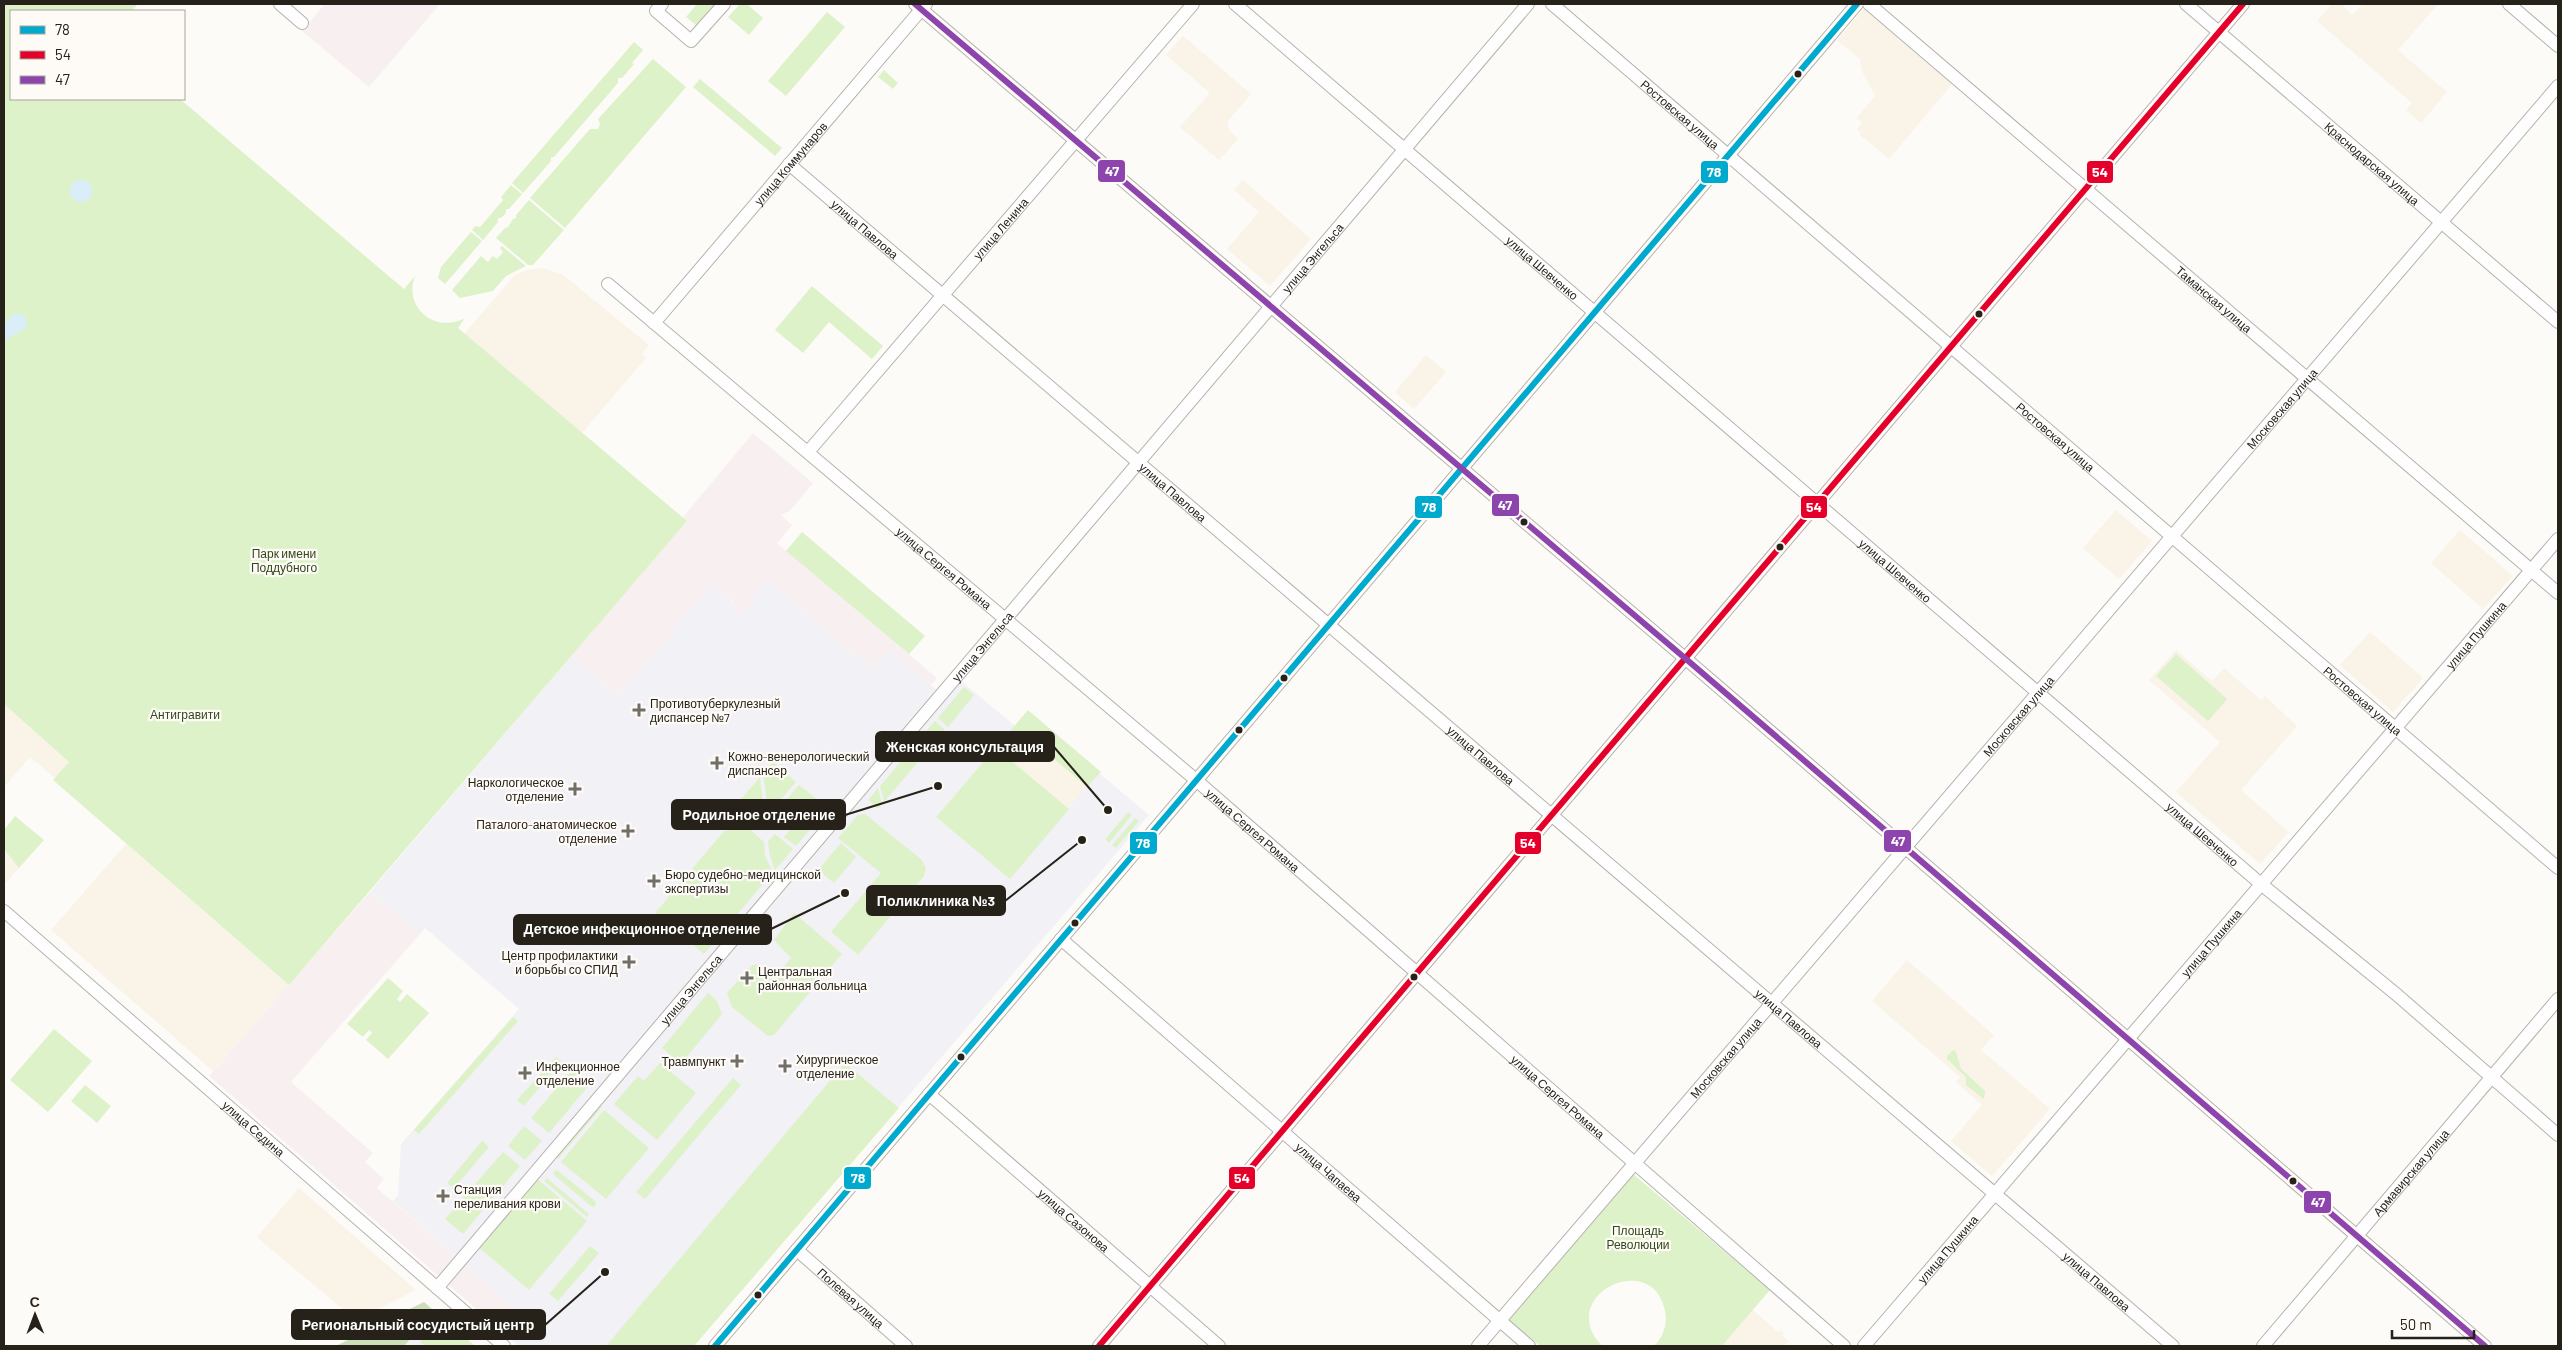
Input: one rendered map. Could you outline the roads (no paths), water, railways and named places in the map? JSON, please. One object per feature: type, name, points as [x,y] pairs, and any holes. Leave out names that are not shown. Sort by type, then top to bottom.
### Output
[{"type":"street","points":[[280,4],[302,23]]},
{"type":"street","points":[[659,7],[691,41],[724,4]]},
{"type":"street","name":"улица Ленина","points":[[808,452],[1193,4]]},
{"type":"street","name":"улица Шевченко","points":[[1235,4],[2262,884],[2492,1077],[2558,1135]]},
{"type":"street","name":"улица Энгельса","points":[[437,1288],[1528,4]]},
{"type":"street","name":"Ростовская улица","points":[[1552,4],[2558,868]]},
{"type":"street","points":[[715,1346],[1857,4]]},
{"type":"street","name":"Таманская улица","points":[[1869,4],[2558,593]]},
{"type":"street","name":"Краснодарская улица","points":[[2186,4],[2558,322]]},
{"type":"street","points":[[1099,1346],[1419,974],[2243,4]]},
{"type":"street","points":[[2509,4],[2558,46]]},
{"type":"street","points":[[921,6],[1270,307],[1686,659],[2486,1346]]},
{"type":"street","name":"улица Коммунаров","points":[[654,323],[921,6]]},
{"type":"street","name":"Московская улица","points":[[1478,1346],[2558,86]]},
{"type":"street","name":"улица Павлова","points":[[789,164],[1327,626],[2173,1346]]},
{"type":"street","name":"улица Сергея Романа","points":[[608,284],[1196,780],[1844,1346]]},
{"type":"street","name":"улица Пушкина","points":[[1864,1346],[2558,539]]},
{"type":"street","name":"улица Седина","points":[[4,910],[504,1346]]},
{"type":"street","name":"улица Чапаева","points":[[1061,939],[1529,1346]]},
{"type":"street","name":"Армавирская улица","points":[[2263,1346],[2558,999]]},
{"type":"street","name":"улица Сазонова","points":[[929,1094],[1219,1346]]},
{"type":"street","name":"Полевая улица","points":[[797,1250],[906,1346]]},
{"type":"water","points":[[77,180],[85,180],[92,187],[92,195],[85,202],[77,202],[70,195],[70,187]]},
{"type":"water","points":[[17,313],[26,317],[27,327],[4,341],[7,321]]},
{"type":"place","name":"Противотуберкулезный диспансер №7","points":[[639,710]]},
{"type":"place","name":"Кожно-венерологический диспансер","points":[[717,763]]},
{"type":"place","name":"Родильное отделение","points":[[938,786]]},
{"type":"place","name":"Наркологическое отделение","points":[[575,789]]},
{"type":"place","name":"Женская консультация","points":[[1108,810]]},
{"type":"place","name":"Паталого-анатомическое отделение","points":[[628,831]]},
{"type":"place","name":"Поликлиника №3","points":[[1082,840]]},
{"type":"place","name":"Бюро судебно-медицинской экспертизы","points":[[654,881]]},
{"type":"place","name":"Детское инфекционное отделение","points":[[845,893]]},
{"type":"place","name":"Центр профилактики и борьбы со СПИД","points":[[629,962]]},
{"type":"place","name":"Центральная районная больница","points":[[747,978]]},
{"type":"place","name":"Травмпункт","points":[[737,1061]]},
{"type":"place","name":"Хирургическое отделение","points":[[785,1066]]},
{"type":"place","name":"Инфекционное отделение","points":[[525,1073]]},
{"type":"place","name":"Станция переливания крови","points":[[443,1196]]},
{"type":"place","name":"Региональный сосудистый центр","points":[[605,1272]]},
{"type":"park label","name":"Парк имени Поддубного","points":[[284,560]]},
{"type":"park label","name":"Антигравити","points":[[185,714]]},
{"type":"park label","name":"Площадь Революции","points":[[1638,1237]]}]
